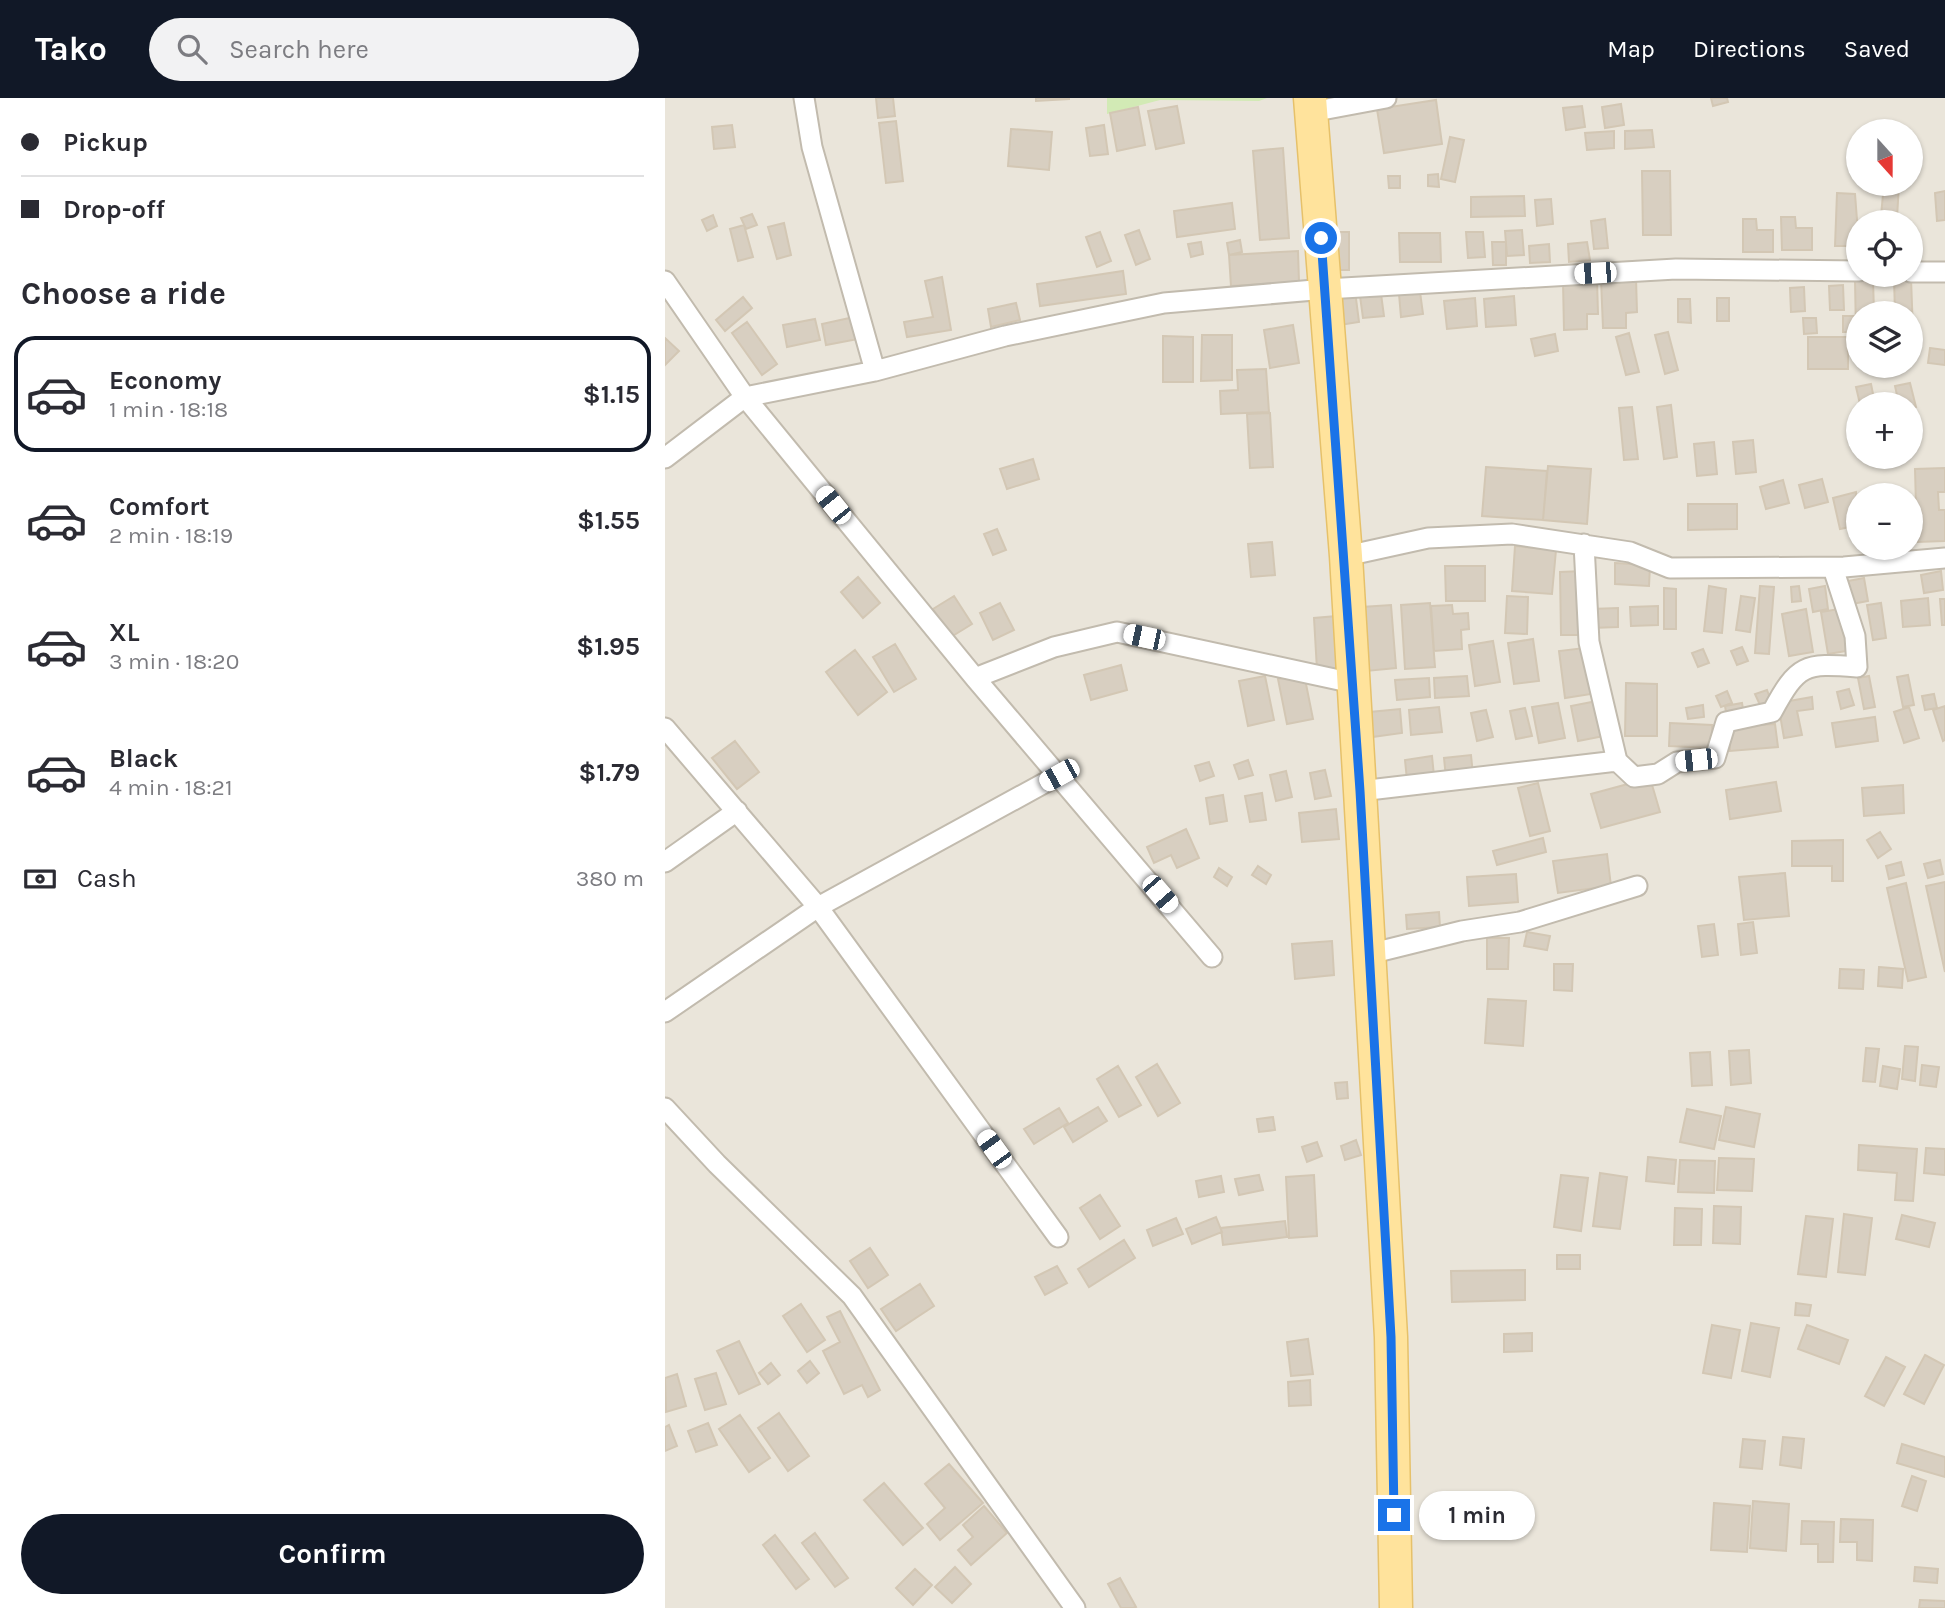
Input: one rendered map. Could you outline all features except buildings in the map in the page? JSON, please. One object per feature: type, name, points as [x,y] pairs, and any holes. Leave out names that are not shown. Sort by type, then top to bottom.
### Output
[{"type":"main road","points":[[1310,105],[1346,556],[1360,791],[1391,1337],[1396,1608]]},
{"type":"street","points":[[804,98],[812,146],[875,371]]},
{"type":"street","points":[[1310,105],[1386,98]]},
{"type":"street","points":[[665,458],[745,397],[875,371],[1005,336],[1164,303],[1326,289],[1676,269],[1846,271]]},
{"type":"street","points":[[1923,272],[1945,272]]},
{"type":"street","points":[[665,281],[745,397],[975,678],[1212,957]]},
{"type":"street","points":[[1346,556],[1428,538],[1512,534],[1630,552],[1670,568],[1833,568],[1945,558]]},
{"type":"street","points":[[1584,544],[1589,642],[1617,761],[1634,777],[1658,774],[1677,762],[1716,758],[1726,722],[1772,712],[1794,676],[1815,664],[1857,667],[1856,635],[1833,568]]},
{"type":"street","points":[[975,678],[1054,647],[1118,632],[1353,683]]},
{"type":"street","points":[[665,728],[818,907],[1058,1237]]},
{"type":"street","points":[[1360,791],[1617,761]]},
{"type":"street","points":[[665,1012],[818,907],[1059,775]]},
{"type":"street","points":[[665,862],[737,811]]},
{"type":"street","points":[[1369,954],[1462,931],[1520,922],[1637,886]]},
{"type":"street","points":[[665,1108],[717,1164],[852,1296],[1075,1608]]},
{"type":"shaded area","points":[[665,98],[1945,98],[1945,1608],[665,1608]]},
{"type":"green space","points":[[1107,98],[1267,98],[1259,101],[1160,100],[1107,114]]},
{"type":"route","points":[[1321,238],[1346,556],[1360,791],[1391,1337],[1394,1515]]}]
